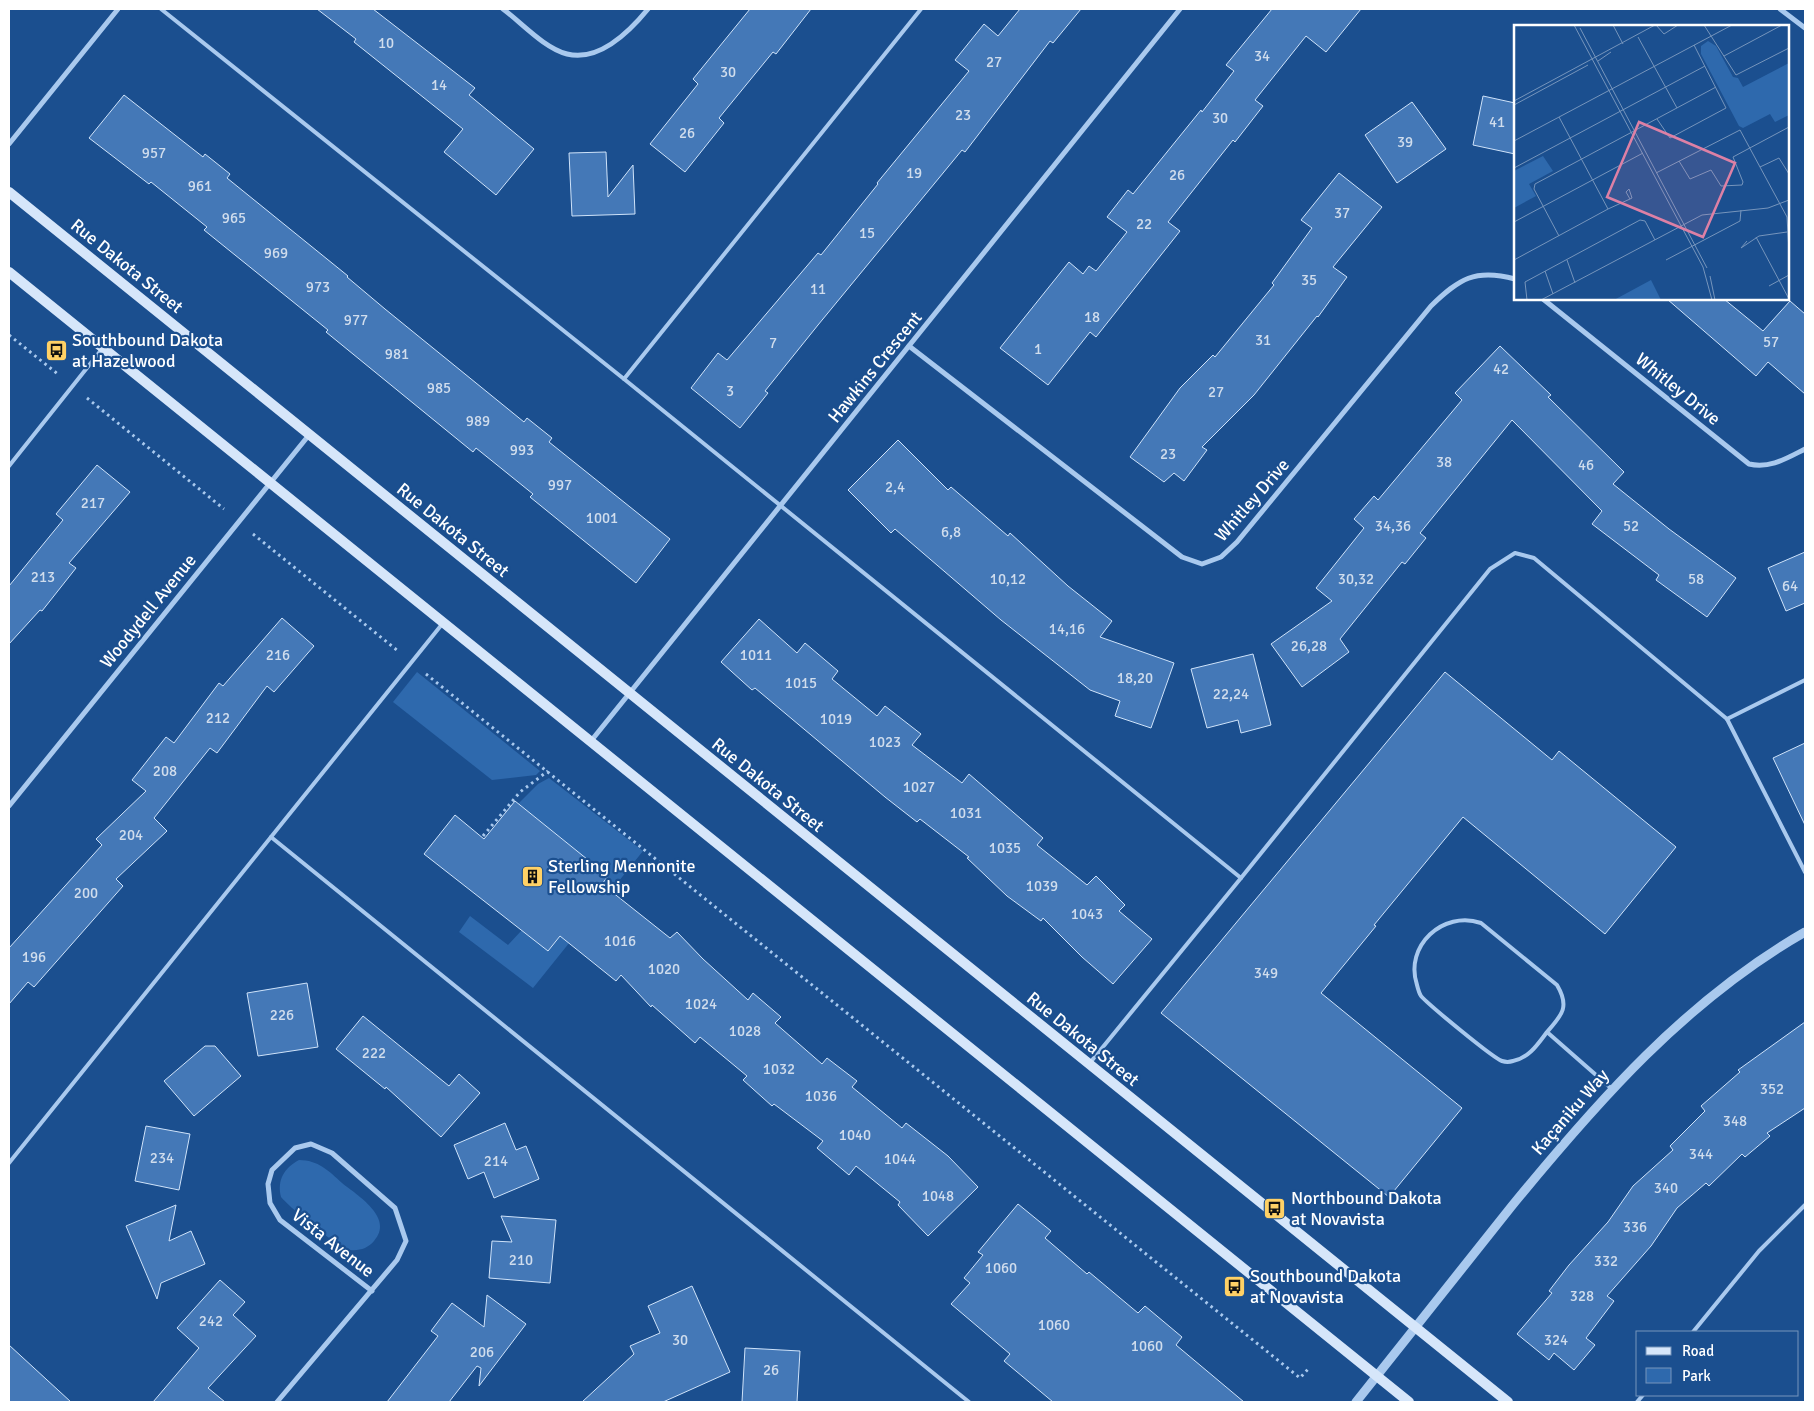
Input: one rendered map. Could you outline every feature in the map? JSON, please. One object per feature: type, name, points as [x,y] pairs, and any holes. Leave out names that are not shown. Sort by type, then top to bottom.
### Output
[{"type":"main road","name":"Rue Dakota Street","points":[[9,192],[1508,1402]]},
{"type":"main road","points":[[9,272],[102,350],[270,482],[1409,1402]]},
{"type":"street","points":[[9,144],[118,9]]},
{"type":"street","points":[[503,9],[553,48],[568,54],[586,54],[605,47],[631,30],[648,9]]},
{"type":"street","name":"Hawkins Crescent","points":[[591,741],[1180,9]]},
{"type":"street","points":[[1780,9],[1805,28]]},
{"type":"street","name":"Whitley Drive","points":[[909,346],[1182,556],[1202,564],[1221,557],[1237,542],[1431,306],[1453,284],[1472,276],[1497,274],[1514,280]]},
{"type":"street","name":"Whitley Drive","points":[[1544,300],[1748,464],[1759,466],[1774,464],[1805,449]]},
{"type":"street","name":"Woodydell Avenue","points":[[9,806],[309,434]]},
{"type":"street","name":"Kaçaniku Way","points":[[1356,1402],[1544,1167],[1645,1054],[1710,998],[1805,932]]},
{"type":"street","name":"Vista Avenue","points":[[277,1402],[372,1290],[397,1260],[406,1241],[395,1208],[332,1154],[310,1144],[295,1148],[272,1170],[268,1184],[270,1203],[280,1220],[372,1290]]},
{"type":"lane","points":[[161,9],[624,379],[780,508],[1241,878]]},
{"type":"lane","points":[[624,379],[922,9]]},
{"type":"lane","points":[[9,466],[102,350]]},
{"type":"lane","points":[[1089,1065],[1490,569],[1515,554],[1534,558],[1727,719],[1805,872]]},
{"type":"lane","points":[[9,1163],[443,623]]},
{"type":"lane","points":[[1727,719],[1805,680]]},
{"type":"lane","points":[[271,837],[969,1402]]},
{"type":"lane","points":[[1471,919],[1481,923],[1557,985],[1562,993],[1564,1008],[1561,1017],[1547,1032],[1524,1058],[1512,1062],[1501,1061],[1462,1031],[1421,995],[1417,987],[1414,969],[1416,957],[1427,937],[1445,923],[1471,919]]},
{"type":"lane","points":[[1547,1032],[1612,1089]]},
{"type":"lane","points":[[1694,1331],[1759,1251],[1805,1205]]},
{"type":"path","points":[[9,335],[411,662],[1300,1378],[1309,1368]]},
{"type":"path","points":[[483,836],[520,792],[548,771]]},
{"type":"green space","points":[[417,672],[540,771],[536,775],[492,780],[393,702]]},
{"type":"green space","points":[[549,778],[643,851],[533,988],[459,932],[470,916],[508,945],[522,930],[548,951],[608,876],[518,804],[538,784]]},
{"type":"green space","points":[[299,1160],[318,1164],[328,1170],[372,1208],[380,1224],[379,1232],[372,1243],[357,1250],[344,1248],[315,1227],[281,1197],[280,1185],[283,1175],[289,1167]]},
{"type":"building","points":[[317,9],[373,9],[475,88],[469,95],[534,149],[496,195],[444,152],[463,129],[354,42],[356,39]]},
{"type":"building","points":[[750,9],[811,9],[776,54],[773,52],[719,118],[724,123],[685,172],[650,144],[698,84],[693,79]]},
{"type":"building","points":[[1020,9],[1081,9],[1053,43],[1050,41],[965,152],[962,150],[818,325],[765,391],[768,393],[740,428],[691,388],[718,353],[727,360],[818,253],[821,255],[969,71],[955,60],[984,24],[998,36]]},
{"type":"building","points":[[1272,9],[1361,9],[1326,52],[1306,36],[1255,100],[1263,106],[1235,142],[1233,140],[1168,222],[1180,231],[1096,337],[1090,332],[1048,385],[1000,348],[1069,262],[1083,274],[1089,266],[1096,271],[1127,232],[1107,217],[1128,190],[1133,194],[1201,110],[1202,112],[1234,71],[1226,65]]},
{"type":"building","points":[[124,95],[203,157],[205,154],[230,174],[227,178],[524,422],[527,418],[552,438],[549,442],[670,539],[636,583],[530,497],[533,494],[476,448],[473,452],[326,332],[328,330],[204,230],[207,227],[151,182],[149,184],[89,138]]},
{"type":"building","points":[[1483,96],[1514,103],[1514,154],[1473,145]]},
{"type":"building","points":[[1412,102],[1446,149],[1397,183],[1365,135]]},
{"type":"building","points":[[606,152],[608,197],[633,165],[635,214],[572,216],[569,153]]},
{"type":"building","points":[[1339,173],[1382,207],[1333,267],[1347,277],[1318,317],[1254,395],[1202,447],[1207,450],[1184,481],[1174,473],[1164,482],[1130,457],[1180,388],[1213,355],[1215,357],[1274,285],[1272,283],[1312,228],[1301,220]]},
{"type":"building","points":[[1668,300],[1725,300],[1763,331],[1790,301],[1805,314],[1805,394],[1768,362],[1756,376]]},
{"type":"building","points":[[1500,346],[1551,395],[1548,397],[1624,472],[1613,484],[1669,529],[1736,578],[1707,617],[1656,580],[1659,575],[1592,524],[1602,511],[1512,420],[1420,533],[1426,538],[1405,564],[1402,562],[1340,639],[1349,652],[1302,687],[1271,644],[1332,601],[1316,588],[1364,528],[1354,519],[1374,496],[1378,500],[1462,400],[1455,393]]},
{"type":"building","points":[[898,440],[948,490],[951,487],[1008,536],[1010,533],[1068,586],[1112,621],[1100,637],[1174,663],[1151,728],[1115,716],[1120,701],[1090,690],[1001,620],[895,529],[891,533],[848,490]]},
{"type":"building","points":[[97,465],[130,492],[69,563],[76,568],[42,611],[40,610],[9,644],[9,586],[63,520],[56,514]]},
{"type":"building","points":[[1805,552],[1805,603],[1786,611],[1768,568]]},
{"type":"building","points":[[282,618],[314,646],[274,692],[267,686],[217,753],[210,748],[154,818],[167,831],[116,879],[123,886],[34,987],[28,982],[9,1004],[9,948],[102,845],[96,839],[146,791],[132,780],[166,737],[174,743],[219,683],[223,686]]},
{"type":"building","points":[[759,619],[797,653],[805,643],[838,671],[832,679],[877,716],[885,706],[921,734],[912,745],[962,783],[969,774],[1043,838],[1037,845],[1087,885],[1096,876],[1125,905],[1119,911],[1152,939],[1113,984],[1082,957],[1043,918],[1041,921],[1007,896],[967,858],[969,857],[920,819],[917,822],[885,797],[755,688],[752,690],[721,662]]},
{"type":"building","points":[[1253,654],[1271,725],[1241,733],[1238,720],[1207,728],[1191,669]]},
{"type":"building","points":[[1445,672],[1552,760],[1559,751],[1676,847],[1605,934],[1463,817],[1374,925],[1376,926],[1321,993],[1462,1108],[1389,1197],[1161,1013]]},
{"type":"building","points":[[1805,743],[1805,825],[1773,758]]},
{"type":"building","points":[[515,801],[608,876],[602,884],[670,938],[677,932],[703,959],[748,1000],[753,993],[781,1017],[775,1023],[822,1064],[827,1058],[857,1081],[852,1087],[902,1128],[906,1123],[948,1156],[978,1187],[928,1236],[898,1205],[900,1202],[856,1166],[849,1175],[817,1148],[823,1141],[774,1104],[772,1106],[743,1080],[747,1076],[700,1037],[695,1043],[652,1005],[651,1007],[621,975],[616,981],[560,936],[548,951],[424,854],[455,815],[484,839]]},
{"type":"building","points":[[307,983],[318,1047],[258,1056],[247,993]]},
{"type":"building","points":[[363,1016],[449,1086],[459,1074],[480,1093],[441,1137],[386,1087],[385,1089],[336,1049]]},
{"type":"building","points":[[1805,1022],[1805,1108],[1767,1133],[1770,1136],[1745,1157],[1742,1154],[1709,1186],[1706,1183],[1677,1208],[1651,1246],[1607,1296],[1614,1301],[1586,1338],[1595,1345],[1574,1370],[1554,1353],[1549,1360],[1517,1334],[1552,1293],[1549,1291],[1569,1265],[1608,1222],[1633,1186],[1673,1150],[1670,1146],[1705,1111],[1701,1106],[1740,1072],[1738,1070]]},
{"type":"building","points":[[205,1046],[215,1046],[241,1076],[194,1116],[164,1081]]},
{"type":"building","points":[[505,1123],[516,1150],[526,1146],[539,1179],[494,1198],[484,1172],[468,1179],[454,1145]]},
{"type":"building","points":[[146,1126],[190,1134],[179,1190],[135,1181]]},
{"type":"building","points":[[1018,1204],[1051,1231],[1045,1238],[1087,1274],[1089,1272],[1138,1313],[1145,1306],[1182,1337],[1176,1345],[1244,1402],[1053,1402],[1004,1361],[1010,1354],[951,1304],[970,1283],[964,1278],[983,1255],[978,1252]]},
{"type":"building","points":[[176,1205],[169,1241],[191,1231],[205,1264],[161,1283],[157,1299],[126,1226]]},
{"type":"building","points":[[501,1216],[556,1220],[550,1283],[489,1278],[492,1241],[512,1242]]},
{"type":"building","points":[[220,1280],[245,1302],[233,1315],[256,1336],[208,1388],[225,1402],[153,1402],[199,1348],[177,1328]]},
{"type":"building","points":[[692,1286],[730,1372],[663,1402],[582,1402],[634,1354],[630,1346],[660,1333],[648,1306]]},
{"type":"building","points":[[487,1295],[526,1324],[479,1386],[481,1368],[477,1366],[449,1402],[387,1402],[438,1336],[431,1331],[452,1303],[484,1327]]},
{"type":"building","points":[[9,1345],[71,1402],[9,1402]]},
{"type":"building","points":[[745,1348],[800,1351],[797,1402],[742,1402]]},
{"type":"place","name":"Southbound Dakota at Hazelwood","points":[[56,350]]},
{"type":"place","name":"Sterling Mennonite Fellowship","points":[[532,876]]},
{"type":"place","name":"Northbound Dakota at Novavista","points":[[1275,1208]]},
{"type":"place","name":"Southbound Dakota at Novavista","points":[[1234,1286]]}]
